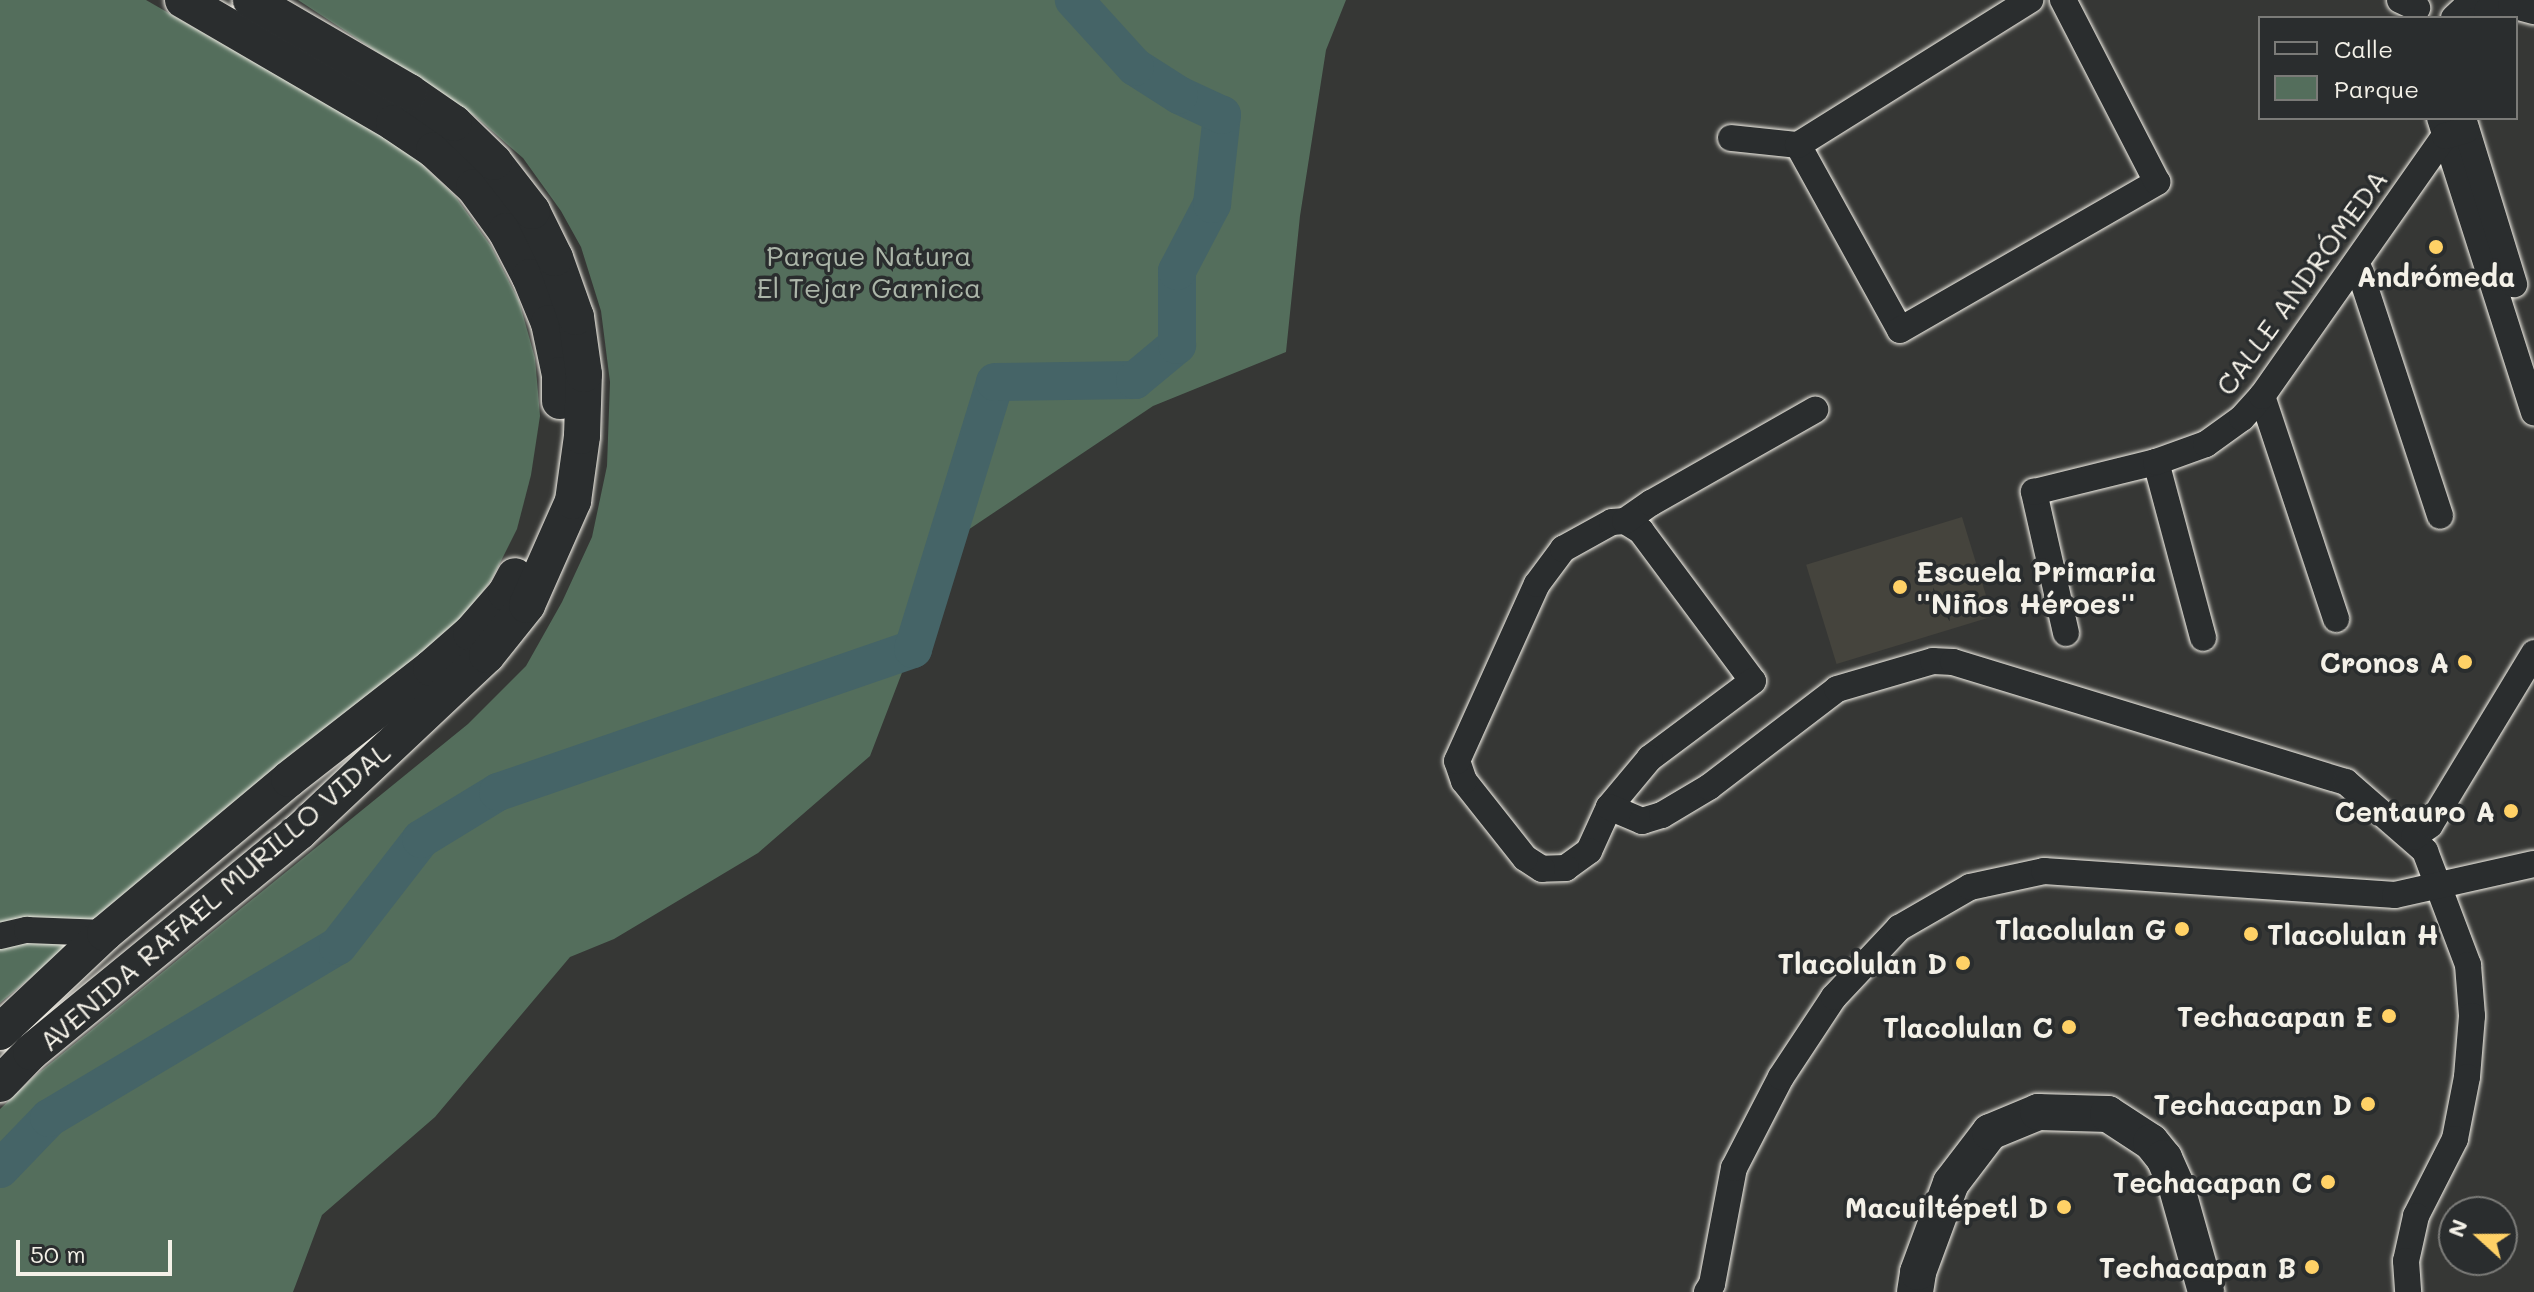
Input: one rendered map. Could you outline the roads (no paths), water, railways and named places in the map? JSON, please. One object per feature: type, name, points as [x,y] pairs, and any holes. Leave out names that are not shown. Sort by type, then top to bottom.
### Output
[{"type":"main road","name":"AVENIDA RAFAEL MURILLO VIDAL","points":[[0,1032],[105,933],[471,633],[506,593],[531,547],[549,495],[559,432],[560,375],[549,323],[506,231],[474,187],[434,150],[394,123],[183,0]]},
{"type":"main road","name":"AVENIDA RAFAEL MURILLO VIDAL","points":[[0,1084],[31,1052],[299,832],[487,655],[527,605],[573,501],[582,436],[584,374],[576,317],[555,258],[532,211],[494,162],[454,123],[409,92],[251,0]]},
{"type":"main road","points":[[1915,1292],[1918,1272],[1951,1183],[1990,1132],[2038,1112],[2108,1114],[2151,1142],[2164,1158],[2176,1185],[2206,1292]]},
{"type":"street","points":[[1731,138],[1798,145],[2030,0]]},
{"type":"street","points":[[1798,145],[1900,330],[2157,182],[2063,0]]},
{"type":"street","points":[[2456,16],[2473,0]]},
{"type":"street","points":[[2482,16],[2487,11],[2511,5],[2534,11]]},
{"type":"street","points":[[2454,125],[2534,353]]},
{"type":"street","points":[[2454,125],[2534,412]]},
{"type":"street","name":"CALLE ANDRÓMEDA","points":[[2066,633],[2034,492],[2156,462],[2206,444],[2242,418],[2262,396],[2454,125]]},
{"type":"street","points":[[2357,263],[2440,516]]},
{"type":"street","points":[[2262,396],[2336,619]]},
{"type":"street","points":[[1625,521],[1641,531],[1753,681],[1650,758],[1609,807],[1589,851],[1566,868],[1542,869],[1525,858],[1464,781],[1457,761],[1550,562],[1563,549],[1612,522],[1625,521],[1815,410]]},
{"type":"street","points":[[2156,462],[2203,638]]},
{"type":"street","points":[[2420,844],[2534,653]]},
{"type":"street","points":[[1609,807],[1642,821],[1662,815],[1709,787],[1837,689],[1933,661],[1953,662],[2346,782],[2420,844],[2440,887],[2468,965],[2472,1016],[2467,1077],[2455,1139],[2416,1216],[2406,1261],[2408,1292]]},
{"type":"street","points":[[2420,844],[2442,833],[2534,687]]},
{"type":"street","points":[[1707,1292],[1712,1284],[1734,1168],[1781,1077],[1834,997],[1899,928],[1970,887],[2044,871],[2395,895],[2534,864]]},
{"type":"street","points":[[0,936],[27,930],[105,933]]},
{"type":"waterway","points":[[0,1169],[49,1118],[338,946],[421,839],[498,792],[913,649],[995,382],[1135,380],[1177,345],[1177,271],[1212,204],[1222,115],[1179,95],[1135,67],[1074,0]]},
{"type":"place","name":"Andrómeda","points":[[2436,247]]},
{"type":"place","name":"Escuela Primaria ''Niños Héroes''","points":[[1900,587]]},
{"type":"place","name":"Cronos A","points":[[2465,662]]},
{"type":"place","name":"Centauro A","points":[[2511,811]]},
{"type":"place","name":"Tlacolulan G","points":[[2182,929]]},
{"type":"place","name":"Tlacolulan H","points":[[2251,934]]},
{"type":"place","name":"Tlacolulan D","points":[[1963,963]]},
{"type":"place","name":"Techacapan E","points":[[2389,1016]]},
{"type":"place","name":"Tlacolulan C","points":[[2069,1027]]},
{"type":"place","name":"Techacapan D","points":[[2368,1104]]},
{"type":"place","name":"Techacapan C","points":[[2328,1182]]},
{"type":"place","name":"Macuiltépetl D","points":[[2064,1207]]},
{"type":"place","name":"Techacapan B","points":[[2312,1267]]},
{"type":"park label","name":"Parque Natura El Tejar Garnica","points":[[869,271]]}]
